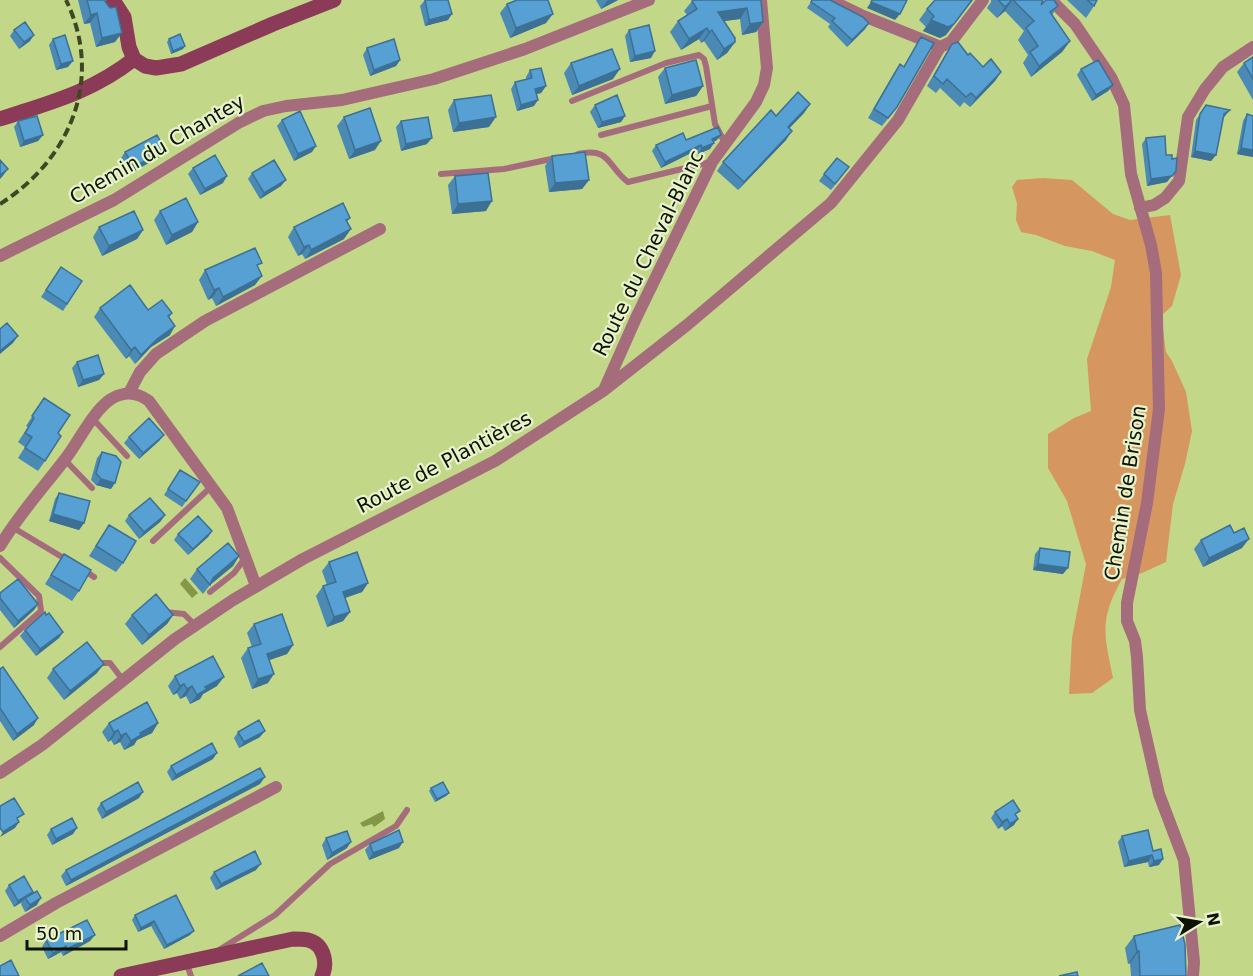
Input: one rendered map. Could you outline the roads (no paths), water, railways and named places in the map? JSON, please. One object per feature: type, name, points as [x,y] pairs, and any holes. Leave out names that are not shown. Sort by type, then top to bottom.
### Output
[{"type":"street","points":[[113,0],[124,17],[129,47],[134,59],[145,66],[156,68],[174,66],[334,0]]},
{"type":"street","name":"Chemin du Chantey","points":[[0,256],[114,200],[240,122],[263,111],[342,100],[434,79],[525,49],[649,0]]},
{"type":"street","name":"Route du Cheval-Blanc","points":[[603,391],[645,298],[712,162],[751,110],[764,84],[767,59],[761,0]]},
{"type":"street","points":[[830,0],[861,15],[940,46],[951,42],[983,0]]},
{"type":"street","name":"Chemin de Brison","points":[[1051,0],[1076,24],[1111,77],[1124,105],[1131,174],[1151,245],[1156,273],[1159,409],[1147,503],[1127,603],[1127,621],[1135,641],[1140,710],[1159,794],[1184,860],[1192,939],[1193,976]]},
{"type":"street","name":"Route de Plantières","points":[[0,773],[42,745],[175,639],[256,586],[303,559],[495,461],[603,391],[687,325],[831,203],[898,120],[940,46]]},
{"type":"street","points":[[1140,208],[1154,206],[1165,198],[1179,181],[1188,117],[1205,89],[1223,67],[1253,47]]},
{"type":"street","points":[[0,119],[80,93],[105,80],[134,59]]},
{"type":"street","points":[[129,393],[140,372],[156,354],[205,321],[380,229]]},
{"type":"street","points":[[0,546],[11,526],[110,400],[129,393],[140,394],[149,400],[227,507],[256,586]]},
{"type":"street","points":[[0,936],[56,903],[276,787]]},
{"type":"street","points":[[121,976],[188,969],[209,956],[293,939],[310,940],[319,947],[325,956],[326,967],[322,976]]},
{"type":"lane","points":[[573,101],[666,63],[699,55],[704,59],[706,66],[715,124],[725,144]]},
{"type":"lane","points":[[601,135],[712,105]]},
{"type":"lane","points":[[573,155],[590,151],[603,155],[628,182],[712,162]]},
{"type":"lane","points":[[441,174],[504,168],[561,157]]},
{"type":"lane","points":[[93,419],[127,456]]},
{"type":"lane","points":[[65,459],[92,488]]},
{"type":"lane","points":[[153,541],[212,485]]},
{"type":"lane","points":[[11,526],[94,577]]},
{"type":"lane","points":[[210,592],[234,573],[245,557]]},
{"type":"lane","points":[[0,558],[39,596],[41,611],[0,647]]},
{"type":"lane","points":[[165,612],[184,615],[196,626]]},
{"type":"lane","points":[[95,664],[110,663],[123,680]]},
{"type":"lane","points":[[209,956],[275,915],[330,864],[396,826],[407,810]]},
{"type":"railway","points":[[0,204],[25,186],[46,164],[62,140],[74,114],[81,87],[82,58],[77,29],[66,0]]}]
